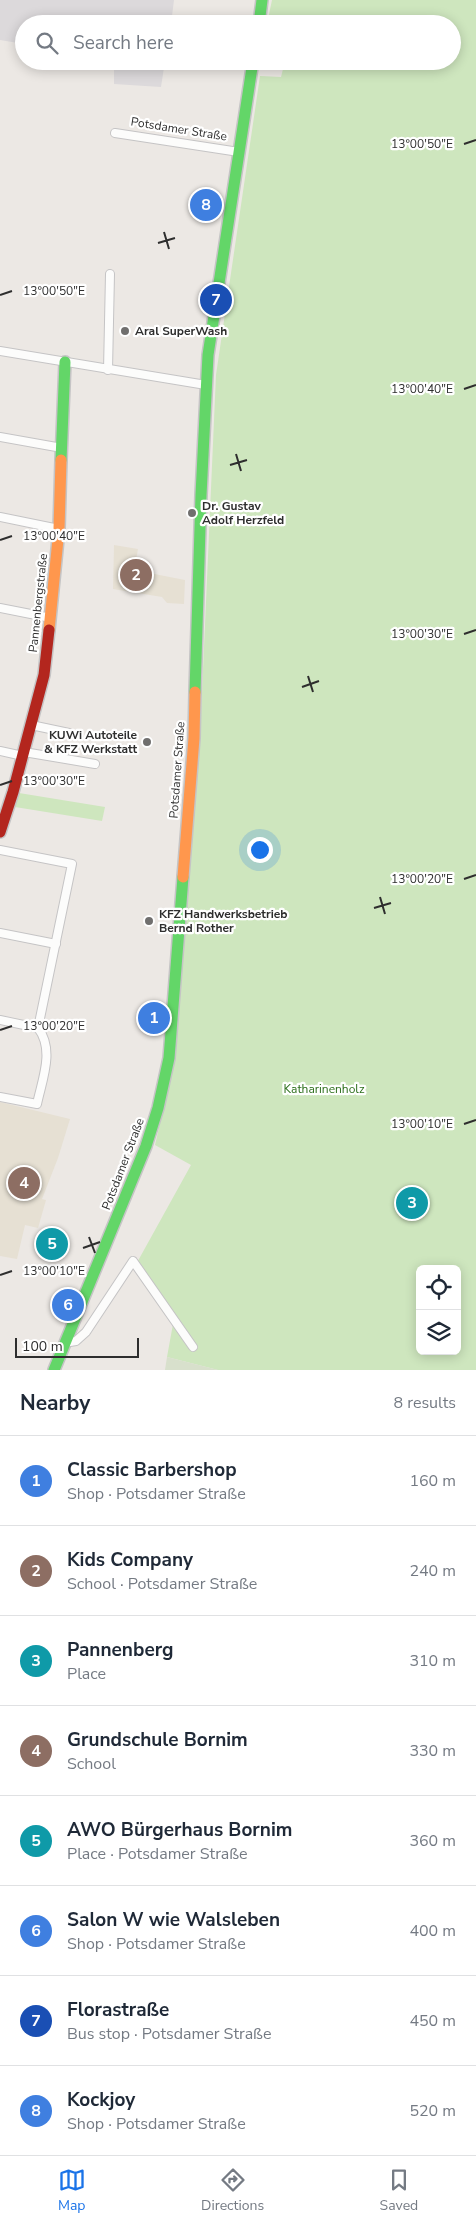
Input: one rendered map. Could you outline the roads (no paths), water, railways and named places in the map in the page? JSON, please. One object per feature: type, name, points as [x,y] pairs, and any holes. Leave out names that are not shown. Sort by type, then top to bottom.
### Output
[{"type":"main road","points":[[260,15],[262,0]]},
{"type":"main road","name":"Potsdamer Straße","points":[[54,1370],[146,1146],[158,1108],[169,1058],[194,738],[200,495],[210,336],[252,70]]},
{"type":"main road","name":"Pannenbergstraße","points":[[0,832],[24,754],[44,675],[59,529],[65,362]]},
{"type":"street","name":"Potsdamer Straße","points":[[115,132],[239,152]]},
{"type":"street","points":[[108,370],[110,274]]},
{"type":"street","points":[[0,351],[206,385]]},
{"type":"street","points":[[0,437],[62,448]]},
{"type":"street","points":[[0,517],[59,529]]},
{"type":"street","points":[[0,608],[51,618]]},
{"type":"street","points":[[31,725],[69,733]]},
{"type":"street","points":[[0,751],[95,764]]},
{"type":"street","points":[[0,850],[72,864],[38,1028]]},
{"type":"street","points":[[0,933],[56,944]]},
{"type":"street","points":[[0,1020],[38,1028],[46,1040],[48,1054],[37,1104],[0,1097]]},
{"type":"street","points":[[64,1343],[76,1341],[86,1332],[133,1261],[193,1347]]},
{"type":"place","name":"Kockjoy","points":[[206,205]]},
{"type":"place","name":"Florastraße","points":[[216,300]]},
{"type":"place","name":"Aral SuperWash","points":[[125,331]]},
{"type":"place","name":"Dr. Gustav Adolf Herzfeld","points":[[192,513]]},
{"type":"place","name":"Kids Company","points":[[136,575]]},
{"type":"place","name":"KUWi Autoteile & KFZ Werkstatt","points":[[147,742]]},
{"type":"place","name":"KFZ Handwerksbetrieb Bernd Rother","points":[[149,921]]},
{"type":"place","name":"Classic Barbershop","points":[[154,1018]]},
{"type":"place","name":"Grundschule Bornim","points":[[24,1183]]},
{"type":"place","name":"Pannenberg","points":[[412,1203]]},
{"type":"place","name":"AWO Bürgerhaus Bornim","points":[[52,1244]]},
{"type":"place","name":"Salon W wie Walsleben","points":[[68,1305]]},
{"type":"park label","name":"Katharinenholz","points":[[324,1089]]}]
